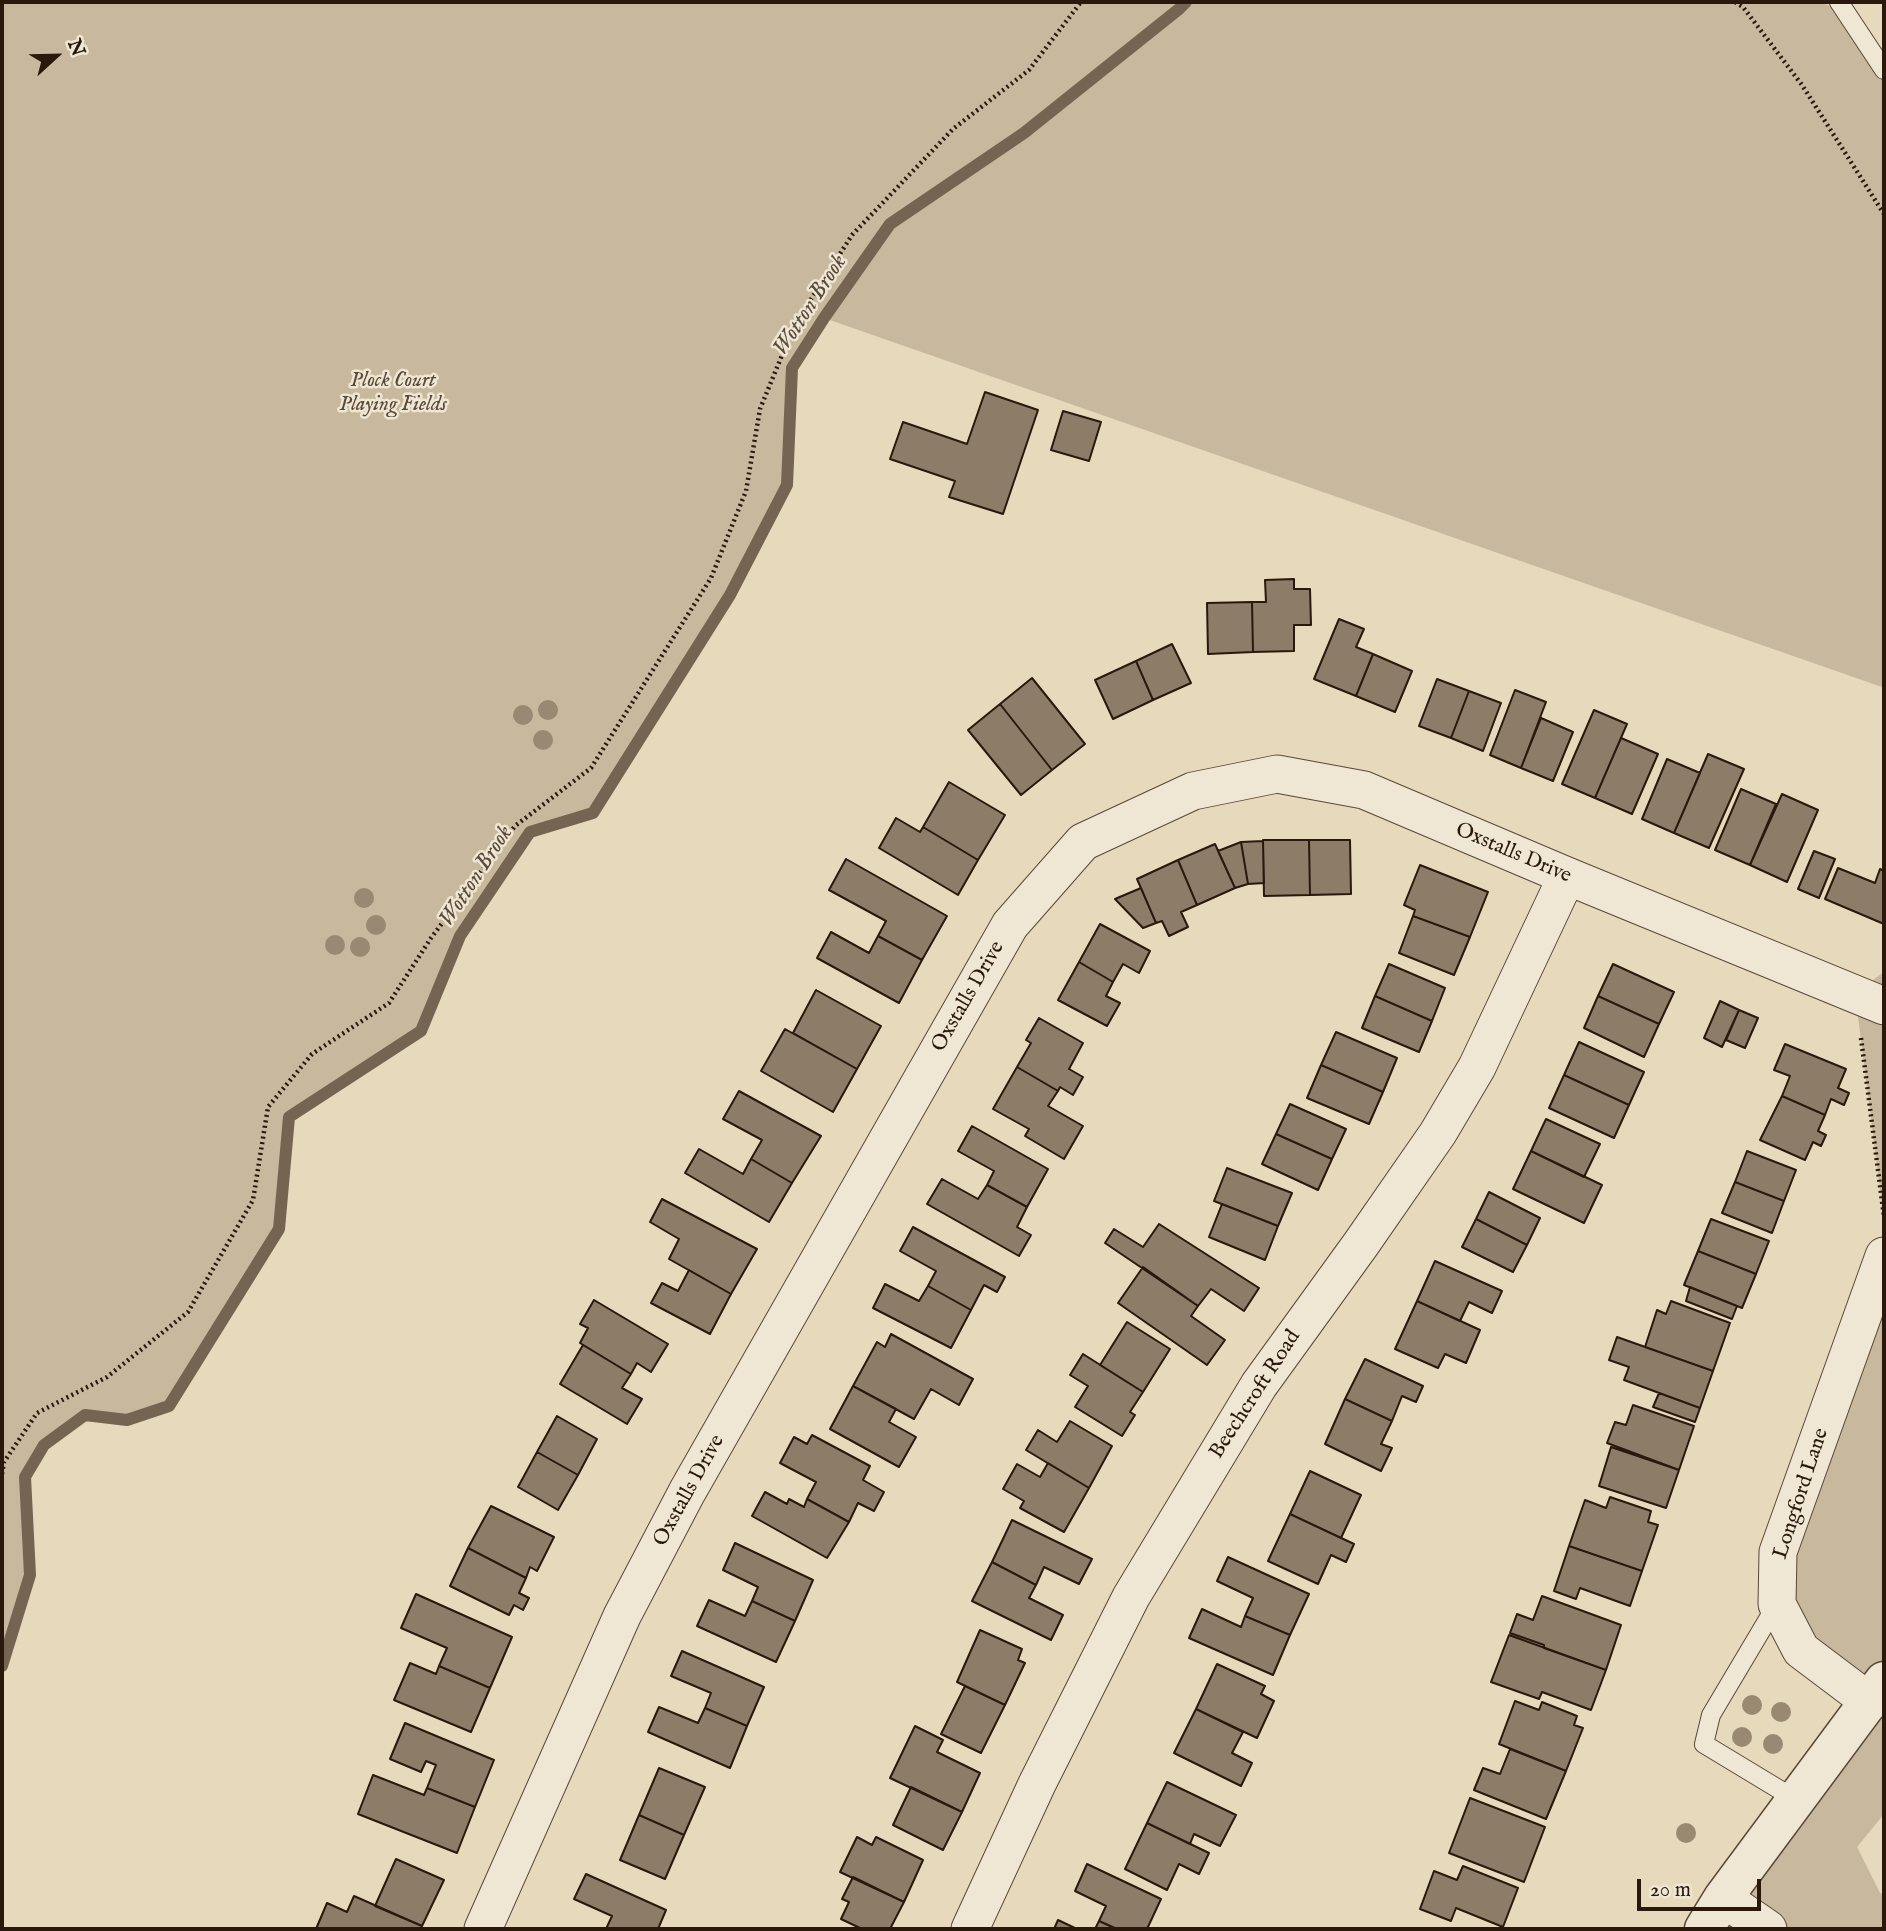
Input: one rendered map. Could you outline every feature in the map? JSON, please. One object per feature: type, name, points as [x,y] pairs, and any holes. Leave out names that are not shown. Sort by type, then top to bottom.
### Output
[{"type":"street","name":"Oxstalls Drive","points":[[483,1929],[622,1616],[687,1492],[1010,925],[1083,842],[1192,791],[1277,774],[1364,790],[1870,999]]},
{"type":"street","name":"Beechcroft Road","points":[[970,1929],[1037,1784],[1131,1597],[1259,1385],[1438,1133],[1477,1067],[1567,876]]},
{"type":"street","name":"Longford Lane","points":[[1713,1914],[1877,1691],[1801,1650],[1777,1605],[1778,1552],[1884,1256]]},
{"type":"street","points":[[1713,1914],[1769,1929]]},
{"type":"lane","points":[[1839,2],[1884,71]]},
{"type":"lane","points":[[1777,1605],[1712,1715],[1704,1744],[1795,1799]]},
{"type":"path","points":[[2,1474],[4,1462],[37,1413],[107,1377],[188,1312],[253,1200],[268,1107],[312,1054],[389,1003],[431,938],[515,826],[590,768],[710,578],[746,491],[760,409],[794,326],[852,235],[953,129],[1029,70],[1082,2]]},
{"type":"path","points":[[1735,2],[1744,6],[1802,85],[1884,214]]},
{"type":"path","points":[[1870,999],[1884,1221]]},
{"type":"green space","name":"Plock Court Playing Fields","points":[[2,2],[1817,2],[1843,9],[1884,70],[1884,682],[1882,687],[824,318],[792,368],[787,485],[730,595],[593,813],[530,832],[460,936],[421,1031],[289,1117],[279,1229],[169,1406],[127,1420],[85,1415],[44,1445],[25,1477],[30,1575],[2,1666]]},
{"type":"green space","points":[[1884,972],[1884,1221],[1855,993]]},
{"type":"green space","points":[[1884,1256],[1884,1814],[1857,1847],[1880,1893],[1884,1894],[1884,1929],[1704,1929],[1870,1702],[1777,1604]]},
{"type":"building","points":[[985,392],[1038,410],[1003,514],[949,497],[955,481],[890,459],[903,422],[967,444]]},
{"type":"building","points":[[1063,411],[1101,422],[1089,461],[1051,450]]},
{"type":"building","points":[[1294,579],[1294,589],[1310,589],[1311,625],[1294,625],[1294,651],[1253,652],[1252,602],[1266,602],[1265,580]]},
{"type":"building","points":[[1252,602],[1253,652],[1208,654],[1207,603]]},
{"type":"building","points":[[1339,619],[1364,629],[1356,647],[1373,654],[1356,696],[1314,679]]},
{"type":"building","points":[[1172,644],[1191,683],[1153,700],[1136,661]]},
{"type":"building","points":[[1373,654],[1412,671],[1395,712],[1356,696]]},
{"type":"building","points":[[1136,661],[1153,700],[1113,719],[1095,680]]},
{"type":"building","points":[[1032,678],[1085,744],[1052,770],[1000,704]]},
{"type":"building","points":[[1437,679],[1469,691],[1451,738],[1419,726]]},
{"type":"building","points":[[1515,690],[1546,702],[1521,768],[1490,755]]},
{"type":"building","points":[[1469,691],[1501,703],[1483,751],[1451,738]]},
{"type":"building","points":[[1000,704],[1052,770],[1021,795],[968,730]]},
{"type":"building","points":[[1594,710],[1627,724],[1595,798],[1562,784]]},
{"type":"building","points":[[1541,718],[1573,732],[1553,781],[1521,768]]},
{"type":"building","points":[[1621,738],[1658,754],[1632,814],[1595,798]]},
{"type":"building","points":[[1708,754],[1744,769],[1709,848],[1674,833]]},
{"type":"building","points":[[1667,759],[1700,773],[1674,833],[1642,819]]},
{"type":"building","points":[[949,782],[1005,815],[978,860],[923,827]]},
{"type":"building","points":[[1741,789],[1776,804],[1750,865],[1715,850]]},
{"type":"building","points":[[1782,794],[1818,810],[1787,882],[1750,865]]},
{"type":"building","points":[[896,818],[920,832],[923,827],[978,860],[958,895],[879,848]]},
{"type":"building","points":[[1263,840],[1309,840],[1310,895],[1264,896]]},
{"type":"building","points":[[1309,840],[1350,840],[1351,894],[1310,895]]},
{"type":"building","points":[[1263,841],[1264,883],[1248,884],[1241,842]]},
{"type":"building","points":[[1241,842],[1248,884],[1235,888],[1218,851]]},
{"type":"building","points":[[1215,844],[1235,888],[1197,905],[1178,860]]},
{"type":"building","points":[[1814,851],[1835,859],[1819,898],[1798,889]]},
{"type":"building","points":[[846,859],[947,916],[922,960],[878,936],[886,921],[829,890]]},
{"type":"building","points":[[1178,860],[1197,905],[1181,912],[1188,927],[1169,936],[1162,921],[1156,923],[1137,879]]},
{"type":"building","points":[[1420,865],[1488,892],[1470,937],[1413,916],[1415,910],[1404,905]]},
{"type":"building","points":[[1838,868],[1875,883],[1880,869],[1884,871],[1884,924],[1825,899]]},
{"type":"building","points":[[1141,888],[1156,923],[1143,928],[1115,899]]},
{"type":"building","points":[[1413,916],[1470,937],[1454,975],[1399,953]]},
{"type":"building","points":[[1100,924],[1150,951],[1139,973],[1123,964],[1113,982],[1079,962]]},
{"type":"building","points":[[831,932],[869,953],[878,936],[922,960],[899,1003],[817,958]]},
{"type":"building","points":[[1079,962],[1113,982],[1106,996],[1120,1003],[1107,1026],[1058,1000]]},
{"type":"building","points":[[1389,964],[1445,988],[1432,1021],[1375,996]]},
{"type":"building","points":[[1613,964],[1674,992],[1659,1024],[1598,996]]},
{"type":"building","points":[[816,990],[881,1026],[857,1069],[793,1033]]},
{"type":"building","points":[[1375,996],[1432,1021],[1419,1052],[1362,1028]]},
{"type":"building","points":[[1598,996],[1659,1024],[1644,1057],[1584,1028]]},
{"type":"building","points":[[1720,1001],[1739,1010],[1722,1047],[1704,1038]]},
{"type":"building","points":[[1739,1010],[1758,1018],[1745,1048],[1726,1040]]},
{"type":"building","points":[[1039,1018],[1083,1043],[1069,1069],[1083,1077],[1073,1095],[1060,1087],[1058,1091],[1017,1067],[1031,1043],[1026,1040]]},
{"type":"building","points":[[785,1029],[857,1069],[833,1112],[761,1071]]},
{"type":"building","points":[[1336,1032],[1397,1058],[1383,1092],[1321,1065]]},
{"type":"building","points":[[1579,1042],[1644,1072],[1629,1105],[1564,1075]]},
{"type":"building","points":[[1785,1044],[1846,1069],[1838,1088],[1849,1093],[1844,1105],[1831,1099],[1825,1115],[1782,1096],[1790,1076],[1774,1070]]},
{"type":"building","points":[[1321,1065],[1383,1092],[1369,1124],[1307,1098]]},
{"type":"building","points":[[1017,1067],[1058,1091],[1048,1106],[1083,1126],[1064,1159],[1025,1136],[1029,1129],[993,1109]]},
{"type":"building","points":[[1564,1075],[1629,1105],[1614,1138],[1549,1108]]},
{"type":"building","points":[[739,1091],[821,1136],[792,1183],[751,1159],[762,1140],[723,1119]]},
{"type":"building","points":[[1782,1096],[1825,1115],[1818,1131],[1826,1135],[1821,1146],[1813,1142],[1805,1160],[1760,1140]]},
{"type":"building","points":[[1290,1104],[1346,1129],[1332,1159],[1276,1134]]},
{"type":"building","points":[[1546,1119],[1600,1144],[1584,1177],[1531,1151]]},
{"type":"building","points":[[972,1126],[1048,1169],[1027,1207],[987,1185],[994,1171],[958,1151]]},
{"type":"building","points":[[1276,1134],[1332,1159],[1318,1190],[1262,1164]]},
{"type":"building","points":[[699,1149],[743,1174],[751,1159],[792,1183],[769,1222],[685,1173]]},
{"type":"building","points":[[1531,1151],[1602,1185],[1584,1223],[1513,1189]]},
{"type":"building","points":[[1747,1151],[1796,1170],[1784,1201],[1735,1182]]},
{"type":"building","points":[[1227,1168],[1292,1193],[1278,1226],[1214,1201]]},
{"type":"building","points":[[942,1179],[978,1199],[987,1185],[1027,1207],[1017,1227],[1031,1235],[1019,1256],[927,1204]]},
{"type":"building","points":[[1735,1182],[1784,1201],[1772,1233],[1722,1213]]},
{"type":"building","points":[[1489,1192],[1540,1218],[1527,1245],[1476,1219]]},
{"type":"building","points":[[662,1199],[757,1249],[731,1294],[669,1259],[679,1239],[650,1222]]},
{"type":"building","points":[[1222,1204],[1278,1226],[1265,1260],[1209,1237]]},
{"type":"building","points":[[1476,1219],[1527,1245],[1513,1272],[1462,1247]]},
{"type":"building","points":[[1711,1219],[1769,1241],[1756,1274],[1698,1251]]},
{"type":"building","points":[[1159,1224],[1259,1288],[1244,1311],[1211,1289],[1198,1306],[1105,1243],[1114,1229],[1143,1247]]},
{"type":"building","points":[[913,1227],[1005,1277],[997,1292],[984,1285],[971,1310],[928,1286],[936,1271],[900,1251]]},
{"type":"building","points":[[1698,1251],[1756,1274],[1742,1308],[1684,1285]]},
{"type":"building","points":[[1435,1261],[1502,1291],[1492,1313],[1469,1302],[1460,1321],[1417,1301]]},
{"type":"building","points":[[1143,1267],[1198,1306],[1191,1316],[1225,1340],[1207,1365],[1118,1303]]},
{"type":"building","points":[[689,1270],[731,1294],[710,1334],[651,1303],[662,1283],[678,1291]]},
{"type":"building","points":[[885,1284],[919,1301],[928,1286],[971,1310],[951,1348],[873,1308]]},
{"type":"building","points":[[1690,1287],[1737,1306],[1732,1319],[1686,1301]]},
{"type":"building","points":[[594,1300],[668,1344],[651,1372],[637,1363],[631,1374],[580,1343],[588,1328],[580,1324]]},
{"type":"building","points":[[1417,1301],[1480,1330],[1466,1363],[1445,1354],[1438,1368],[1395,1349]]},
{"type":"building","points":[[1671,1301],[1730,1323],[1713,1371],[1645,1347],[1657,1310],[1666,1314]]},
{"type":"building","points":[[1127,1322],[1170,1349],[1143,1392],[1100,1365]]},
{"type":"building","points":[[891,1334],[973,1379],[959,1405],[931,1389],[914,1419],[853,1386],[877,1342],[885,1347]]},
{"type":"building","points":[[1617,1337],[1713,1371],[1700,1408],[1624,1380],[1629,1367],[1609,1360]]},
{"type":"building","points":[[583,1345],[631,1374],[622,1388],[642,1399],[627,1424],[560,1384]]},
{"type":"building","points":[[1083,1354],[1143,1392],[1130,1412],[1135,1415],[1122,1436],[1075,1407],[1088,1386],[1070,1375]]},
{"type":"building","points":[[1365,1359],[1423,1386],[1416,1402],[1402,1396],[1392,1421],[1345,1399]]},
{"type":"building","points":[[853,1386],[896,1409],[889,1422],[916,1437],[899,1467],[830,1429]]},
{"type":"building","points":[[1659,1393],[1700,1408],[1695,1422],[1653,1407]]},
{"type":"building","points":[[1345,1399],[1392,1421],[1381,1444],[1392,1448],[1381,1471],[1325,1444]]},
{"type":"building","points":[[1633,1405],[1694,1426],[1679,1470],[1607,1443],[1615,1422],[1626,1425]]},
{"type":"building","points":[[557,1416],[597,1439],[578,1475],[537,1452]]},
{"type":"building","points":[[1070,1421],[1112,1446],[1089,1488],[1026,1450],[1038,1430],[1057,1442]]},
{"type":"building","points":[[812,1435],[870,1466],[863,1480],[884,1492],[874,1511],[858,1503],[849,1522],[807,1499],[816,1482],[780,1463],[794,1437],[807,1444]]},
{"type":"building","points":[[1611,1447],[1679,1470],[1666,1508],[1599,1486]]},
{"type":"building","points":[[537,1452],[578,1475],[558,1510],[518,1487]]},
{"type":"building","points":[[1048,1463],[1089,1488],[1064,1532],[1020,1508],[1024,1501],[1003,1489],[1017,1464],[1040,1477]]},
{"type":"building","points":[[1310,1471],[1361,1495],[1341,1538],[1290,1514]]},
{"type":"building","points":[[765,1492],[787,1504],[789,1499],[804,1507],[807,1499],[849,1522],[827,1558],[752,1516]]},
{"type":"building","points":[[1610,1497],[1651,1511],[1648,1522],[1658,1525],[1642,1571],[1569,1546],[1585,1500],[1606,1508]]},
{"type":"building","points":[[491,1506],[554,1537],[537,1571],[530,1567],[526,1578],[468,1548]]},
{"type":"building","points":[[1290,1514],[1354,1544],[1346,1562],[1331,1555],[1318,1584],[1268,1561]]},
{"type":"building","points":[[1012,1520],[1092,1559],[1079,1584],[1044,1567],[1036,1585],[992,1562]]},
{"type":"building","points":[[735,1543],[813,1580],[795,1621],[752,1601],[758,1587],[723,1570]]},
{"type":"building","points":[[1569,1546],[1642,1571],[1630,1606],[1580,1588],[1576,1599],[1554,1591]]},
{"type":"building","points":[[468,1548],[526,1578],[519,1593],[529,1598],[523,1610],[514,1605],[509,1615],[450,1586]]},
{"type":"building","points":[[1228,1557],[1309,1594],[1290,1635],[1245,1616],[1253,1598],[1217,1581]]},
{"type":"building","points":[[992,1562],[1036,1585],[1029,1598],[1063,1615],[1051,1640],[972,1601]]},
{"type":"building","points":[[416,1594],[512,1637],[490,1688],[439,1666],[447,1648],[401,1628]]},
{"type":"building","points":[[1542,1596],[1621,1625],[1606,1670],[1510,1633],[1517,1614],[1533,1620]]},
{"type":"building","points":[[709,1600],[745,1616],[752,1601],[795,1621],[776,1662],[697,1626]]},
{"type":"building","points":[[1202,1609],[1241,1627],[1245,1616],[1290,1635],[1273,1675],[1189,1638]]},
{"type":"building","points":[[980,1630],[1022,1649],[1018,1660],[1025,1663],[1005,1705],[957,1682]]},
{"type":"building","points":[[1509,1635],[1606,1670],[1591,1710],[1542,1692],[1539,1699],[1491,1682]]},
{"type":"building","points":[[682,1651],[764,1687],[747,1726],[705,1708],[711,1693],[671,1676]]},
{"type":"building","points":[[410,1663],[436,1674],[439,1666],[490,1688],[471,1732],[394,1700]]},
{"type":"building","points":[[1217,1664],[1265,1686],[1261,1694],[1274,1701],[1257,1738],[1196,1709]]},
{"type":"building","points":[[965,1686],[1005,1705],[981,1753],[941,1734]]},
{"type":"building","points":[[1515,1701],[1539,1710],[1542,1702],[1577,1716],[1574,1725],[1583,1728],[1566,1771],[1499,1744]]},
{"type":"building","points":[[659,1707],[698,1723],[705,1708],[747,1726],[730,1768],[648,1732]]},
{"type":"building","points":[[1196,1709],[1243,1732],[1232,1753],[1252,1763],[1241,1786],[1174,1753]]},
{"type":"building","points":[[405,1723],[494,1760],[475,1807],[427,1788],[436,1765],[426,1761],[421,1772],[390,1759]]},
{"type":"building","points":[[915,1726],[943,1740],[937,1752],[980,1773],[962,1812],[890,1778]]},
{"type":"building","points":[[1510,1749],[1566,1771],[1546,1819],[1474,1790],[1483,1768],[1500,1774]]},
{"type":"building","points":[[659,1768],[705,1787],[684,1835],[639,1815]]},
{"type":"building","points":[[373,1775],[424,1795],[427,1788],[475,1807],[457,1853],[358,1814]]},
{"type":"building","points":[[1167,1782],[1236,1815],[1220,1846],[1194,1834],[1190,1844],[1147,1823]]},
{"type":"building","points":[[911,1787],[962,1812],[943,1850],[893,1825]]},
{"type":"building","points":[[1470,1798],[1545,1827],[1524,1882],[1449,1853]]},
{"type":"building","points":[[639,1815],[684,1835],[665,1879],[620,1860]]},
{"type":"building","points":[[1147,1823],[1209,1853],[1199,1874],[1179,1864],[1167,1890],[1125,1869]]},
{"type":"building","points":[[857,1837],[872,1845],[876,1837],[923,1860],[904,1902],[840,1872]]},
{"type":"building","points":[[396,1859],[444,1880],[422,1926],[375,1906]]},
{"type":"building","points":[[1087,1864],[1161,1899],[1147,1929],[1117,1929],[1099,1921],[1106,1906],[1075,1891]]},
{"type":"building","points":[[1463,1866],[1518,1888],[1503,1927],[1456,1908],[1451,1921],[1420,1909],[1434,1871],[1457,1880]]},
{"type":"building","points":[[586,1874],[666,1910],[658,1929],[606,1929],[612,1916],[574,1899]]},
{"type":"building","points":[[853,1877],[904,1902],[890,1929],[862,1929],[841,1919],[849,1902],[842,1899]]},
{"type":"building","points":[[354,1896],[422,1926],[421,1929],[316,1929],[327,1903],[347,1912]]},
{"type":"building","points":[[1058,1920],[1077,1929],[1054,1929]]},
{"type":"building","points":[[1099,1921],[1117,1929],[1095,1929]]},
{"type":"waterway","name":"Wotton Brook","points":[[2,1666],[30,1575],[25,1477],[44,1445],[85,1415],[127,1420],[169,1406],[279,1229],[289,1117],[421,1031],[460,936],[530,832],[593,813],[730,595],[787,485],[792,368],[890,224],[1024,133],[1186,2]]}]
